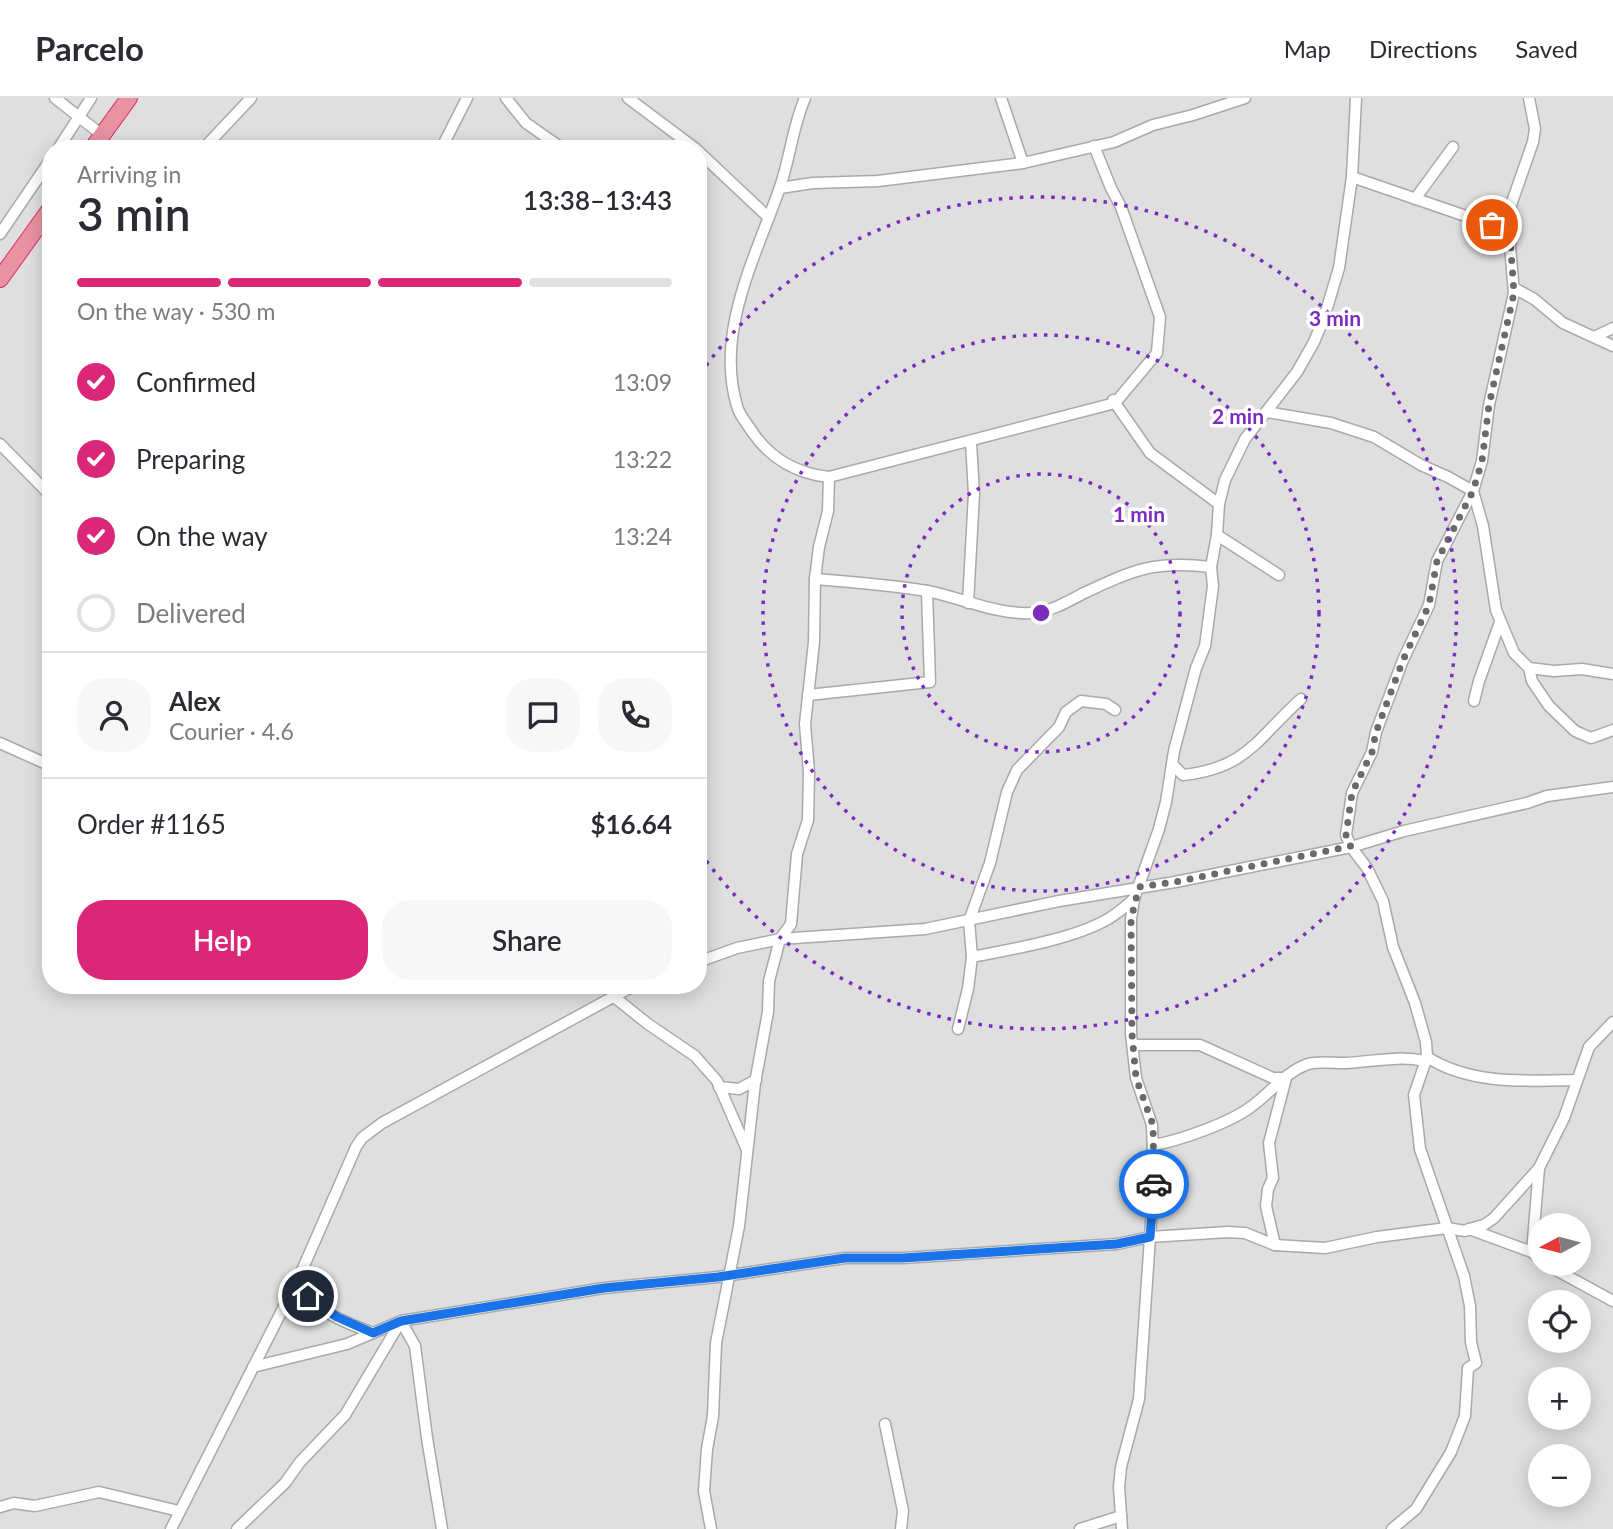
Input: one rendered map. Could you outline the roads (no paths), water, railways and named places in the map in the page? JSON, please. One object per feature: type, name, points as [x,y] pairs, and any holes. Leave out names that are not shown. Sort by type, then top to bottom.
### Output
[{"type":"highway","points":[[98,140],[129,98]]},
{"type":"highway","points":[[0,279],[42,221]]},
{"type":"street","points":[[55,98],[102,135]]},
{"type":"street","points":[[64,140],[92,98]]},
{"type":"street","points":[[211,140],[251,98]]},
{"type":"street","points":[[446,140],[467,98]]},
{"type":"street","points":[[506,98],[526,123],[550,140]]},
{"type":"street","points":[[628,98],[684,140]]},
{"type":"street","points":[[805,98],[796,118],[780,188],[738,306],[729,364],[737,408],[760,443],[784,464],[811,475],[829,477],[971,442],[1113,400],[1157,353],[1160,317],[1121,206],[1094,146]]},
{"type":"street","points":[[1002,98],[1023,163]]},
{"type":"street","points":[[780,188],[813,183],[878,181],[1023,163],[1114,142],[1153,125],[1193,116],[1245,98]]},
{"type":"street","points":[[1122,1529],[1119,1487],[1121,1467],[1139,1399],[1154,1178],[1153,1125],[1136,1078],[1133,1045],[1131,919],[1134,900],[1159,829],[1196,668],[1205,646],[1213,586],[1211,567],[1219,504],[1225,480],[1245,439],[1302,364],[1324,318],[1339,268],[1352,177],[1356,98]]},
{"type":"street","points":[[1392,1529],[1416,1509],[1451,1452],[1465,1416],[1468,1368],[1476,1363],[1471,1342],[1470,1306],[1458,1256],[1420,1149],[1414,1095],[1426,1059],[1426,1042],[1415,1003],[1393,947],[1383,901],[1367,867],[1346,835],[1352,793],[1372,752],[1376,732],[1403,660],[1429,605],[1437,561],[1473,491],[1482,461],[1489,405],[1514,288],[1510,237],[1511,205],[1535,129],[1529,98]]},
{"type":"street","points":[[1415,199],[1453,147]]},
{"type":"street","points":[[707,159],[768,217]]},
{"type":"street","points":[[0,233],[42,172]]},
{"type":"street","points":[[1352,177],[1492,225],[1510,237]]},
{"type":"street","points":[[1514,288],[1534,299],[1563,323],[1613,346]]},
{"type":"street","points":[[1594,337],[1613,328]]},
{"type":"street","points":[[1113,400],[1150,453],[1219,504]]},
{"type":"street","points":[[1267,412],[1331,423],[1374,437],[1473,491],[1483,526],[1490,580],[1500,622],[1514,653],[1529,668],[1537,691],[1575,731],[1591,738],[1613,730]]},
{"type":"street","points":[[968,603],[974,494],[971,442]]},
{"type":"street","points":[[0,444],[42,487]]},
{"type":"street","points":[[711,1529],[704,1491],[707,1448],[713,1416],[716,1343],[738,1234],[756,1080],[768,1012],[769,981],[780,939],[791,924],[797,854],[808,820],[809,772],[805,724],[814,642],[815,579],[828,511],[829,477]]},
{"type":"street","points":[[1217,535],[1279,575]]},
{"type":"street","points":[[815,579],[927,591],[1012,612],[1035,613],[1056,607],[1141,568],[1183,564],[1211,567]]},
{"type":"street","points":[[808,695],[930,682],[927,591]]},
{"type":"street","points":[[1474,701],[1500,622]]},
{"type":"street","points":[[1529,668],[1554,671],[1583,669],[1613,674]]},
{"type":"street","points":[[1172,764],[1183,775],[1209,772],[1233,762],[1258,744],[1301,699]]},
{"type":"street","points":[[958,1029],[968,989],[972,957],[969,921],[990,863],[1007,792],[1017,770],[1059,727],[1066,712],[1081,701],[1106,704],[1115,710]]},
{"type":"street","points":[[0,743],[42,762]]},
{"type":"street","points":[[707,959],[737,948],[780,939],[925,929],[1059,901],[1175,882],[1351,846],[1547,796],[1613,787]]},
{"type":"street","points":[[972,957],[1040,943],[1089,928],[1108,919],[1134,900]]},
{"type":"street","points":[[171,1529],[300,1275],[344,1172],[362,1138],[382,1123],[608,994]]},
{"type":"street","points":[[616,994],[648,1024],[695,1056],[719,1087],[748,1153]]},
{"type":"street","points":[[253,1367],[322,1352],[401,1321],[604,1288],[730,1275],[845,1258],[903,1258],[1117,1244],[1150,1237],[1228,1231],[1245,1233],[1275,1245],[1325,1248],[1377,1237],[1447,1228],[1465,1231],[1494,1218],[1539,1168],[1564,1118],[1589,1047],[1613,1022]]},
{"type":"street","points":[[1133,1045],[1200,1045],[1273,1078],[1286,1078]]},
{"type":"street","points":[[1153,1144],[1175,1141],[1237,1115],[1308,1064],[1410,1058],[1426,1059],[1443,1067],[1493,1078],[1520,1081],[1576,1080]]},
{"type":"street","points":[[1275,1245],[1266,1206],[1268,1189],[1273,1178],[1269,1143],[1275,1111],[1286,1078]]},
{"type":"street","points":[[719,1087],[739,1089],[756,1080]]},
{"type":"street","points":[[1537,1213],[1539,1168]]},
{"type":"street","points":[[1469,1228],[1528,1253]]},
{"type":"street","points":[[300,1275],[308,1296],[322,1308],[373,1333]]},
{"type":"street","points":[[1567,1276],[1613,1301]]},
{"type":"street","points":[[237,1529],[285,1483],[300,1462],[345,1415],[401,1321]]},
{"type":"street","points":[[401,1321],[415,1346],[442,1529]]},
{"type":"street","points":[[885,1424],[903,1511],[901,1529]]},
{"type":"street","points":[[0,1507],[14,1503],[35,1506],[99,1492],[178,1511]]},
{"type":"street","points":[[1080,1529],[1121,1516]]}]
